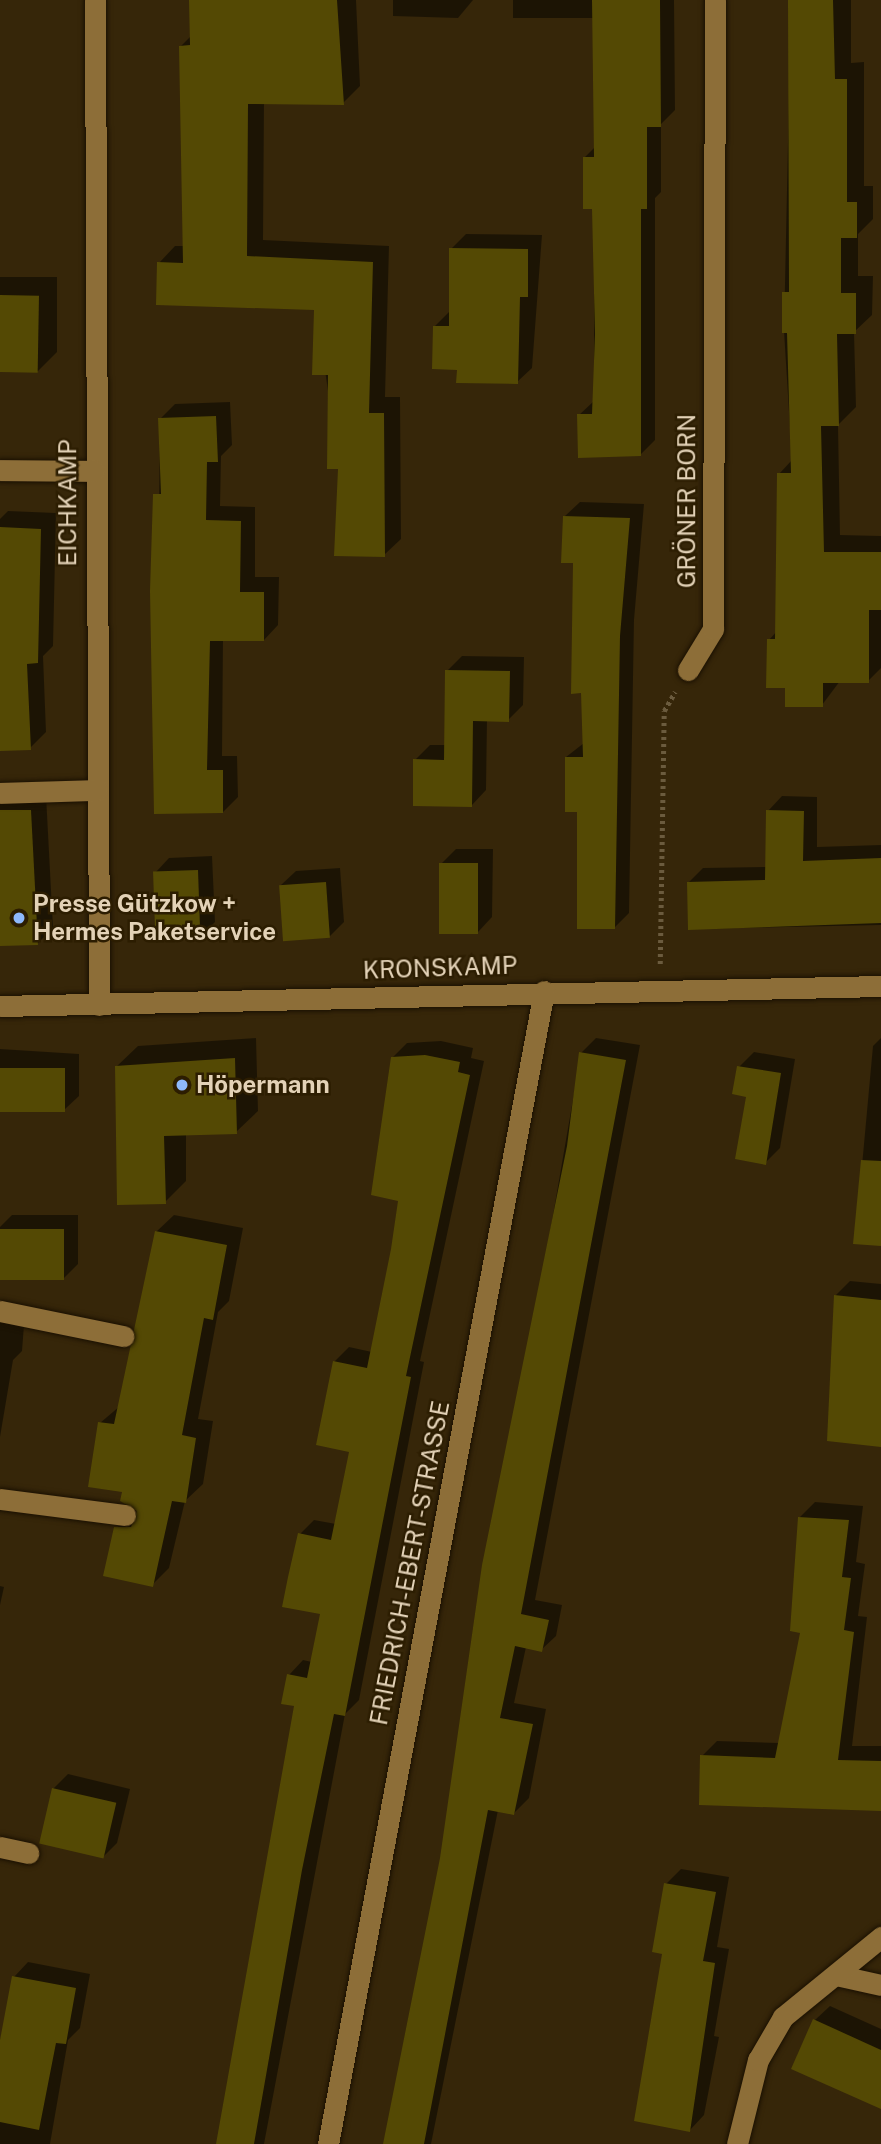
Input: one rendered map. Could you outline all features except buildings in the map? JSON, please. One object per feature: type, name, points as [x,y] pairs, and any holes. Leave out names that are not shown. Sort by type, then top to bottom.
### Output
[{"type":"street","name":"EICHKAMP","points":[[95,0],[94,471],[99,1005]]},
{"type":"street","name":"GRÖNER BORN","points":[[688,670],[713,629],[715,0]]},
{"type":"street","points":[[0,470],[94,471]]},
{"type":"street","points":[[0,793],[97,790]]},
{"type":"street","name":"KRONSKAMP","points":[[0,1006],[544,991],[881,986]]},
{"type":"street","name":"FRIEDRICH-EBERT-STRASSE","points":[[328,2144],[544,991]]},
{"type":"street","points":[[0,1311],[124,1336]]},
{"type":"street","points":[[0,1499],[125,1515]]},
{"type":"street","points":[[0,1847],[29,1853]]},
{"type":"street","points":[[737,2144],[758,2060],[783,2017],[881,1937]]},
{"type":"street","points":[[836,1975],[881,1985]]},
{"type":"path","points":[[660,989],[664,710],[688,670]]},
{"type":"place","name":"Presse Gützkow + Hermes Paketservice","points":[[19,918]]},
{"type":"place","name":"Höpermann","points":[[182,1085]]}]
